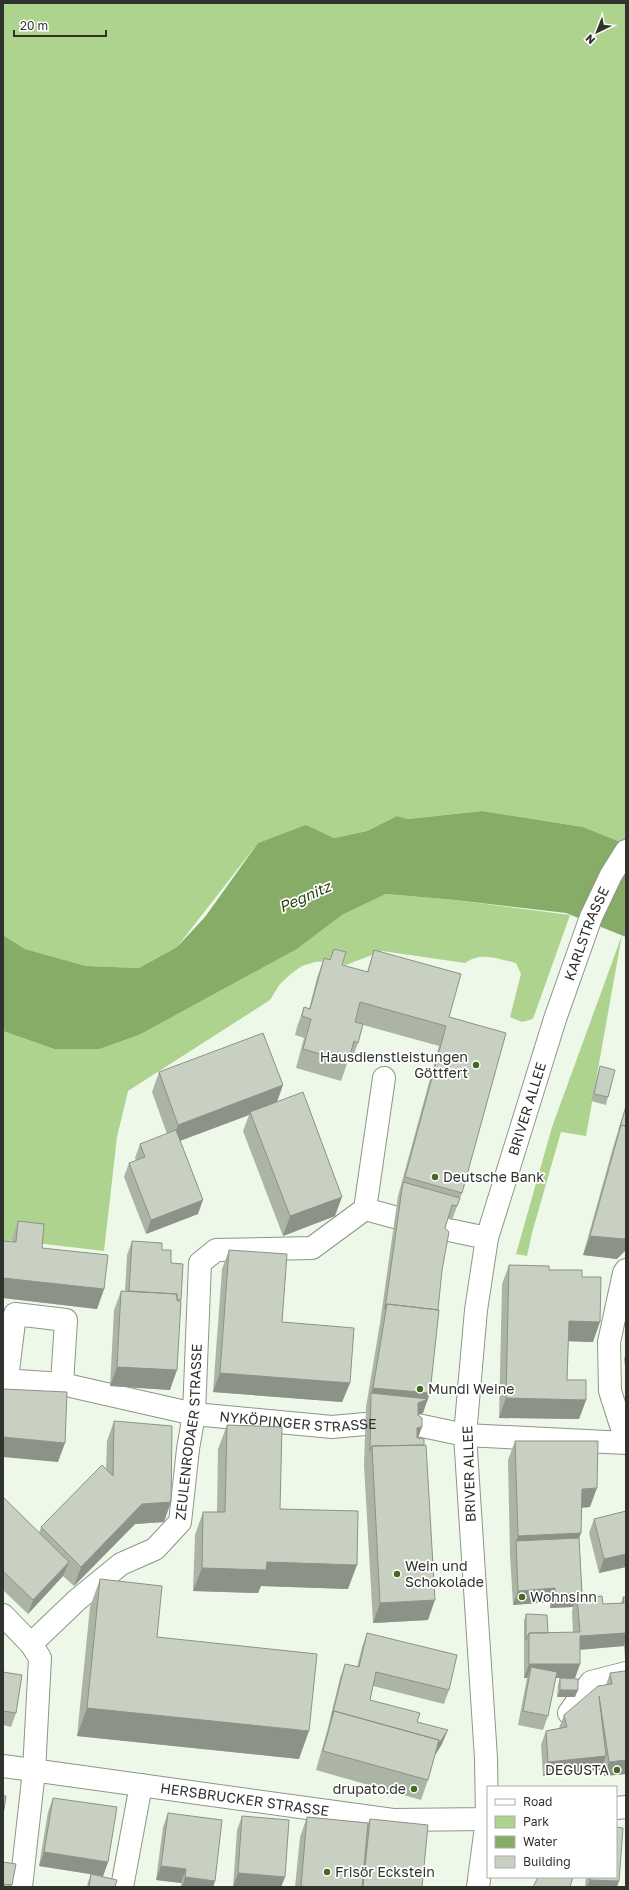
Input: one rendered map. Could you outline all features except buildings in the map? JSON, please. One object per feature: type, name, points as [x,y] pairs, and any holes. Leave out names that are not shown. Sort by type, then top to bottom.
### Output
[{"type":"street","name":"KARLSTRASSE","points":[[555,1019],[591,917],[611,876],[626,852]]},
{"type":"street","name":"BRIVER ALLEE","points":[[478,1887],[487,1819],[486,1758],[465,1435],[476,1310],[487,1238],[555,1019]]},
{"type":"street","points":[[384,1078],[365,1209],[394,1217]]},
{"type":"street","name":"ZEULENRODAER STRASSE","points":[[31,1644],[77,1600],[121,1564],[155,1549],[180,1522],[188,1449],[194,1414],[200,1263],[216,1250],[312,1248],[365,1209]]},
{"type":"street","points":[[444,1229],[487,1238]]},
{"type":"street","points":[[626,1270],[624,1273],[609,1342],[610,1391],[626,1442]]},
{"type":"street","name":"NYKÖPINGER STRASSE","points":[[62,1384],[66,1320],[15,1314],[5,1380],[62,1384],[194,1414],[332,1427],[365,1424],[413,1424],[465,1435],[626,1442]]},
{"type":"street","points":[[3,1615],[31,1644],[40,1658],[34,1771],[21,1887]]},
{"type":"street","points":[[569,1714],[591,1682],[626,1673]]},
{"type":"street","name":"HERSBRUCKER STRASSE","points":[[3,1766],[393,1820],[487,1819]]},
{"type":"street","points":[[122,1887],[141,1785]]},
{"type":"green space","points":[[3,3],[626,3],[626,844],[583,827],[482,811],[408,819],[397,816],[367,831],[334,838],[306,826],[258,843],[177,947],[139,968],[86,966],[25,949],[3,935]]},
{"type":"green space","points":[[386,894],[455,900],[570,915],[533,1019],[522,1022],[510,1017],[521,974],[516,963],[496,958],[478,957],[465,963],[382,951],[346,965],[328,961],[315,962],[302,966],[280,984],[270,1000],[128,1091],[117,1137],[104,1251],[11,1240],[3,1246],[3,1031],[54,1049],[141,1034],[297,949],[342,915]]},
{"type":"green space","points":[[622,935],[586,1136],[561,1132],[532,1233],[527,1256],[516,1254],[552,1127]]},
{"type":"water","name":"Pegnitz","points":[[482,811],[583,827],[626,844],[626,937],[566,913],[455,900],[386,894],[342,915],[297,949],[141,1034],[99,1049],[54,1049],[3,1031],[3,935],[25,949],[86,966],[139,968],[177,947],[205,917],[258,843],[306,825],[334,838],[367,831],[397,816],[408,819]]},
{"type":"place","name":"Hausdienstleistungen Göttfert","points":[[476,1065]]},
{"type":"place","name":"Deutsche Bank","points":[[435,1177]]},
{"type":"place","name":"Mundi Weine","points":[[420,1389]]},
{"type":"place","name":"Wein und Schokolade","points":[[397,1574]]},
{"type":"place","name":"Wohnsinn","points":[[522,1597]]},
{"type":"place","name":"DEGUSTA","points":[[617,1770]]},
{"type":"place","name":"drupato.de","points":[[414,1789]]},
{"type":"place","name":"Frisör Eckstein","points":[[327,1872]]}]
